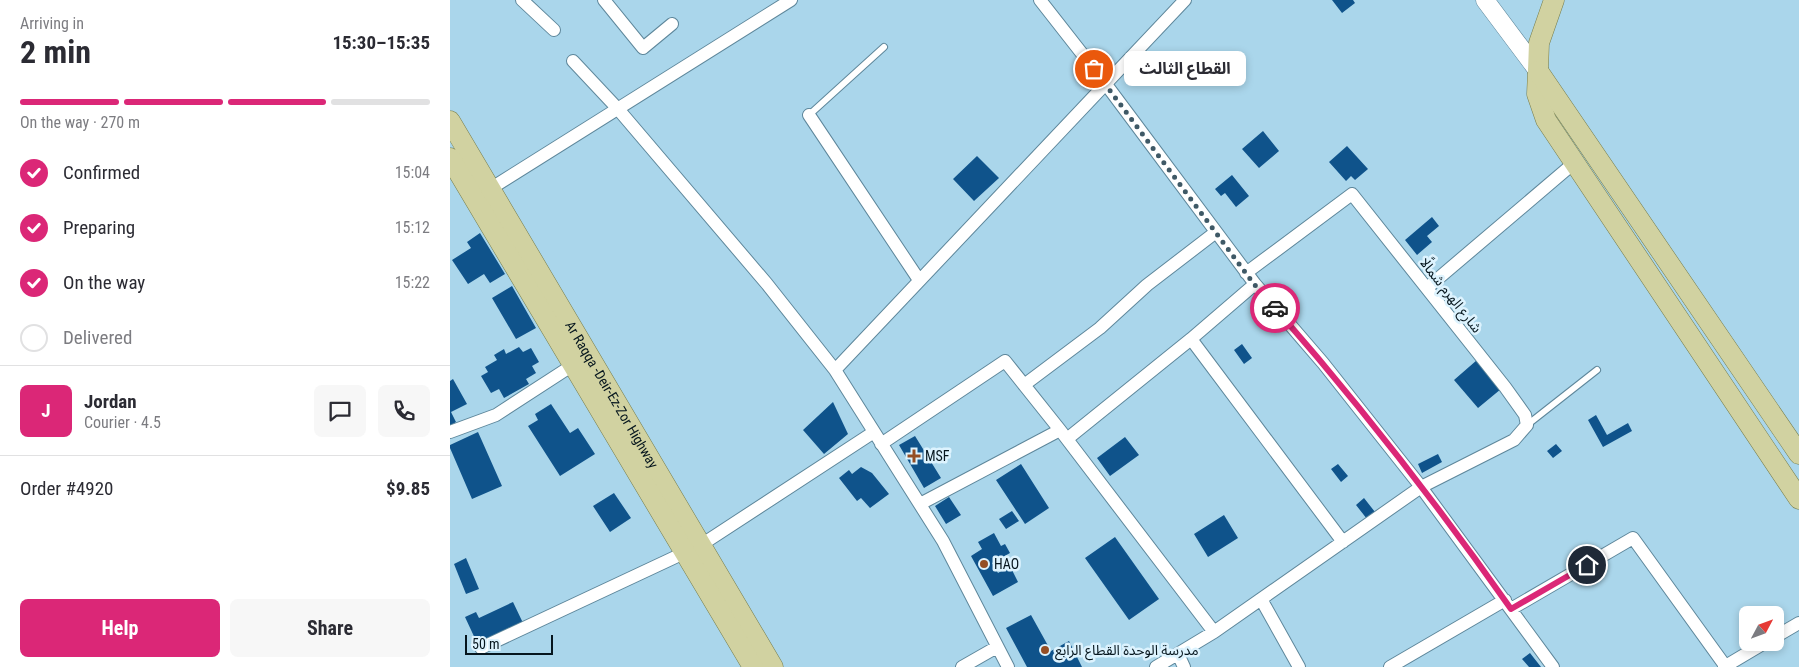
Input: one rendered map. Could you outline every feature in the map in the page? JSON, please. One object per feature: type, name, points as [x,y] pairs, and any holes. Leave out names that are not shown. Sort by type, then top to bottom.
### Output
[{"type":"main road","points":[[1485,0],[1538,71],[1799,454]]},
{"type":"main road","points":[[1554,0],[1540,43],[1538,71],[1537,94],[1546,120],[1799,498]]},
{"type":"main road","name":"Ar Raqqa -Deir-Ez-Zor Highway","points":[[450,121],[692,548],[753,667]]},
{"type":"main road","name":"Ar Raqqa -Deir-Ez-Zor Highway","points":[[450,158],[573,364],[692,548],[773,667]]},
{"type":"street","points":[[522,0],[554,30]]},
{"type":"street","points":[[604,0],[643,48],[672,24]]},
{"type":"street","points":[[490,189],[791,0]]},
{"type":"street","points":[[1040,0],[1105,83],[1254,284],[1323,363],[1422,487],[1552,667]]},
{"type":"street","points":[[835,370],[1185,0]]},
{"type":"street","points":[[573,61],[618,109],[767,284],[835,370],[943,542],[1008,667]]},
{"type":"street","points":[[809,115],[919,280]]},
{"type":"street","points":[[1427,288],[1574,163]]},
{"type":"street","name":"شارع الهرم شمالًا","points":[[1246,273],[1352,194],[1505,387],[1525,415],[1526,425]]},
{"type":"street","points":[[1024,386],[1100,328],[1147,285],[1216,232]]},
{"type":"street","points":[[920,504],[1064,434],[1191,339],[1254,284]]},
{"type":"street","points":[[1191,339],[1343,542]]},
{"type":"street","points":[[881,444],[1005,361],[1064,434],[1214,632]]},
{"type":"street","points":[[450,432],[496,415],[573,364]]},
{"type":"street","points":[[1156,667],[1214,632],[1422,487],[1514,440],[1526,425]]},
{"type":"street","points":[[481,648],[692,548],[874,432]]},
{"type":"street","points":[[1390,667],[1633,538],[1725,667],[1751,651]]},
{"type":"street","points":[[1261,599],[1299,667]]},
{"type":"street","points":[[1784,632],[1799,623]]},
{"type":"street","points":[[962,667],[997,647]]},
{"type":"street","points":[[1178,654],[1184,667]]},
{"type":"lane","points":[[809,115],[884,47]]},
{"type":"lane","points":[[1526,425],[1597,370]]},
{"type":"building","points":[[1332,0],[1353,0],[1355,3],[1342,13]]},
{"type":"building","points":[[1263,131],[1279,151],[1259,168],[1242,149]]},
{"type":"building","points":[[1347,146],[1368,169],[1355,180],[1351,176],[1346,181],[1329,162]]},
{"type":"building","points":[[977,156],[999,178],[974,201],[953,179]]},
{"type":"building","points":[[1232,175],[1249,196],[1236,207],[1225,193],[1221,196],[1215,189]]},
{"type":"building","points":[[1432,217],[1439,226],[1427,236],[1432,242],[1417,255],[1405,240]]},
{"type":"building","points":[[480,233],[505,274],[490,283],[484,274],[468,284],[452,260],[471,248],[467,242]]},
{"type":"building","points":[[512,286],[536,328],[516,339],[492,298]]},
{"type":"building","points":[[1242,344],[1252,358],[1244,364],[1234,350]]},
{"type":"building","points":[[519,347],[523,352],[531,348],[539,362],[532,366],[536,373],[526,379],[529,384],[504,398],[499,389],[491,393],[481,376],[488,372],[485,367],[497,360],[494,355],[504,349],[506,354]]},
{"type":"building","points":[[1477,360],[1501,389],[1478,408],[1454,380]]},
{"type":"building","points":[[453,379],[467,404],[451,412],[456,422],[450,426],[450,381]]},
{"type":"building","points":[[833,402],[848,434],[824,454],[803,430]]},
{"type":"building","points":[[551,404],[570,433],[578,428],[595,454],[560,476],[528,426],[538,420],[535,414]]},
{"type":"building","points":[[1596,415],[1607,435],[1628,423],[1632,431],[1603,447],[1588,420]]},
{"type":"building","points":[[478,432],[502,486],[472,499],[450,445]]},
{"type":"building","points":[[915,436],[941,478],[924,488],[899,445]]},
{"type":"building","points":[[1125,437],[1139,455],[1110,476],[1097,458]]},
{"type":"building","points":[[1556,444],[1562,451],[1553,458],[1547,451]]},
{"type":"building","points":[[1438,454],[1442,462],[1422,473],[1418,464]]},
{"type":"building","points":[[1021,464],[1049,508],[1025,524],[996,480]]},
{"type":"building","points":[[1338,464],[1348,476],[1341,482],[1331,469]]},
{"type":"building","points":[[861,467],[872,473],[889,494],[870,508],[861,498],[857,501],[839,478],[849,470],[852,474]]},
{"type":"building","points":[[614,493],[631,518],[610,532],[593,506]]},
{"type":"building","points":[[949,497],[961,515],[946,524],[935,506]]},
{"type":"building","points":[[1364,498],[1375,512],[1367,519],[1356,505]]},
{"type":"building","points":[[1012,511],[1019,521],[1006,529],[999,519]]},
{"type":"building","points":[[1224,515],[1238,538],[1208,557],[1194,534]]},
{"type":"building","name":"HAO","points":[[994,533],[1001,546],[1005,544],[1010,553],[992,563],[998,573],[1010,566],[1018,582],[993,596],[971,556],[982,549],[978,542]]},
{"type":"building","points":[[1115,537],[1159,599],[1129,620],[1085,558]]},
{"type":"building","points":[[466,558],[479,589],[466,594],[454,564]]},
{"type":"building","points":[[513,602],[523,623],[478,645],[465,617],[476,612],[479,618]]},
{"type":"building","points":[[1031,615],[1051,651],[1069,641],[1082,667],[1027,667],[1006,628]]},
{"type":"building","points":[[1530,653],[1541,667],[1529,667],[1522,659]]},
{"type":"way so far","points":[[1094,69],[1254,284],[1275,308]]},
{"type":"place","name":"القطاع الثالث","points":[[1094,69]]},
{"type":"place","name":"MSF","points":[[914,456]]},
{"type":"place","name":"HAO","points":[[984,564]]},
{"type":"place","name":"مدرسة الوحدة القطاع الرابع","points":[[1045,650]]},
{"type":"route","points":[[1275,308],[1323,363],[1418,483],[1511,609],[1587,565]]}]
